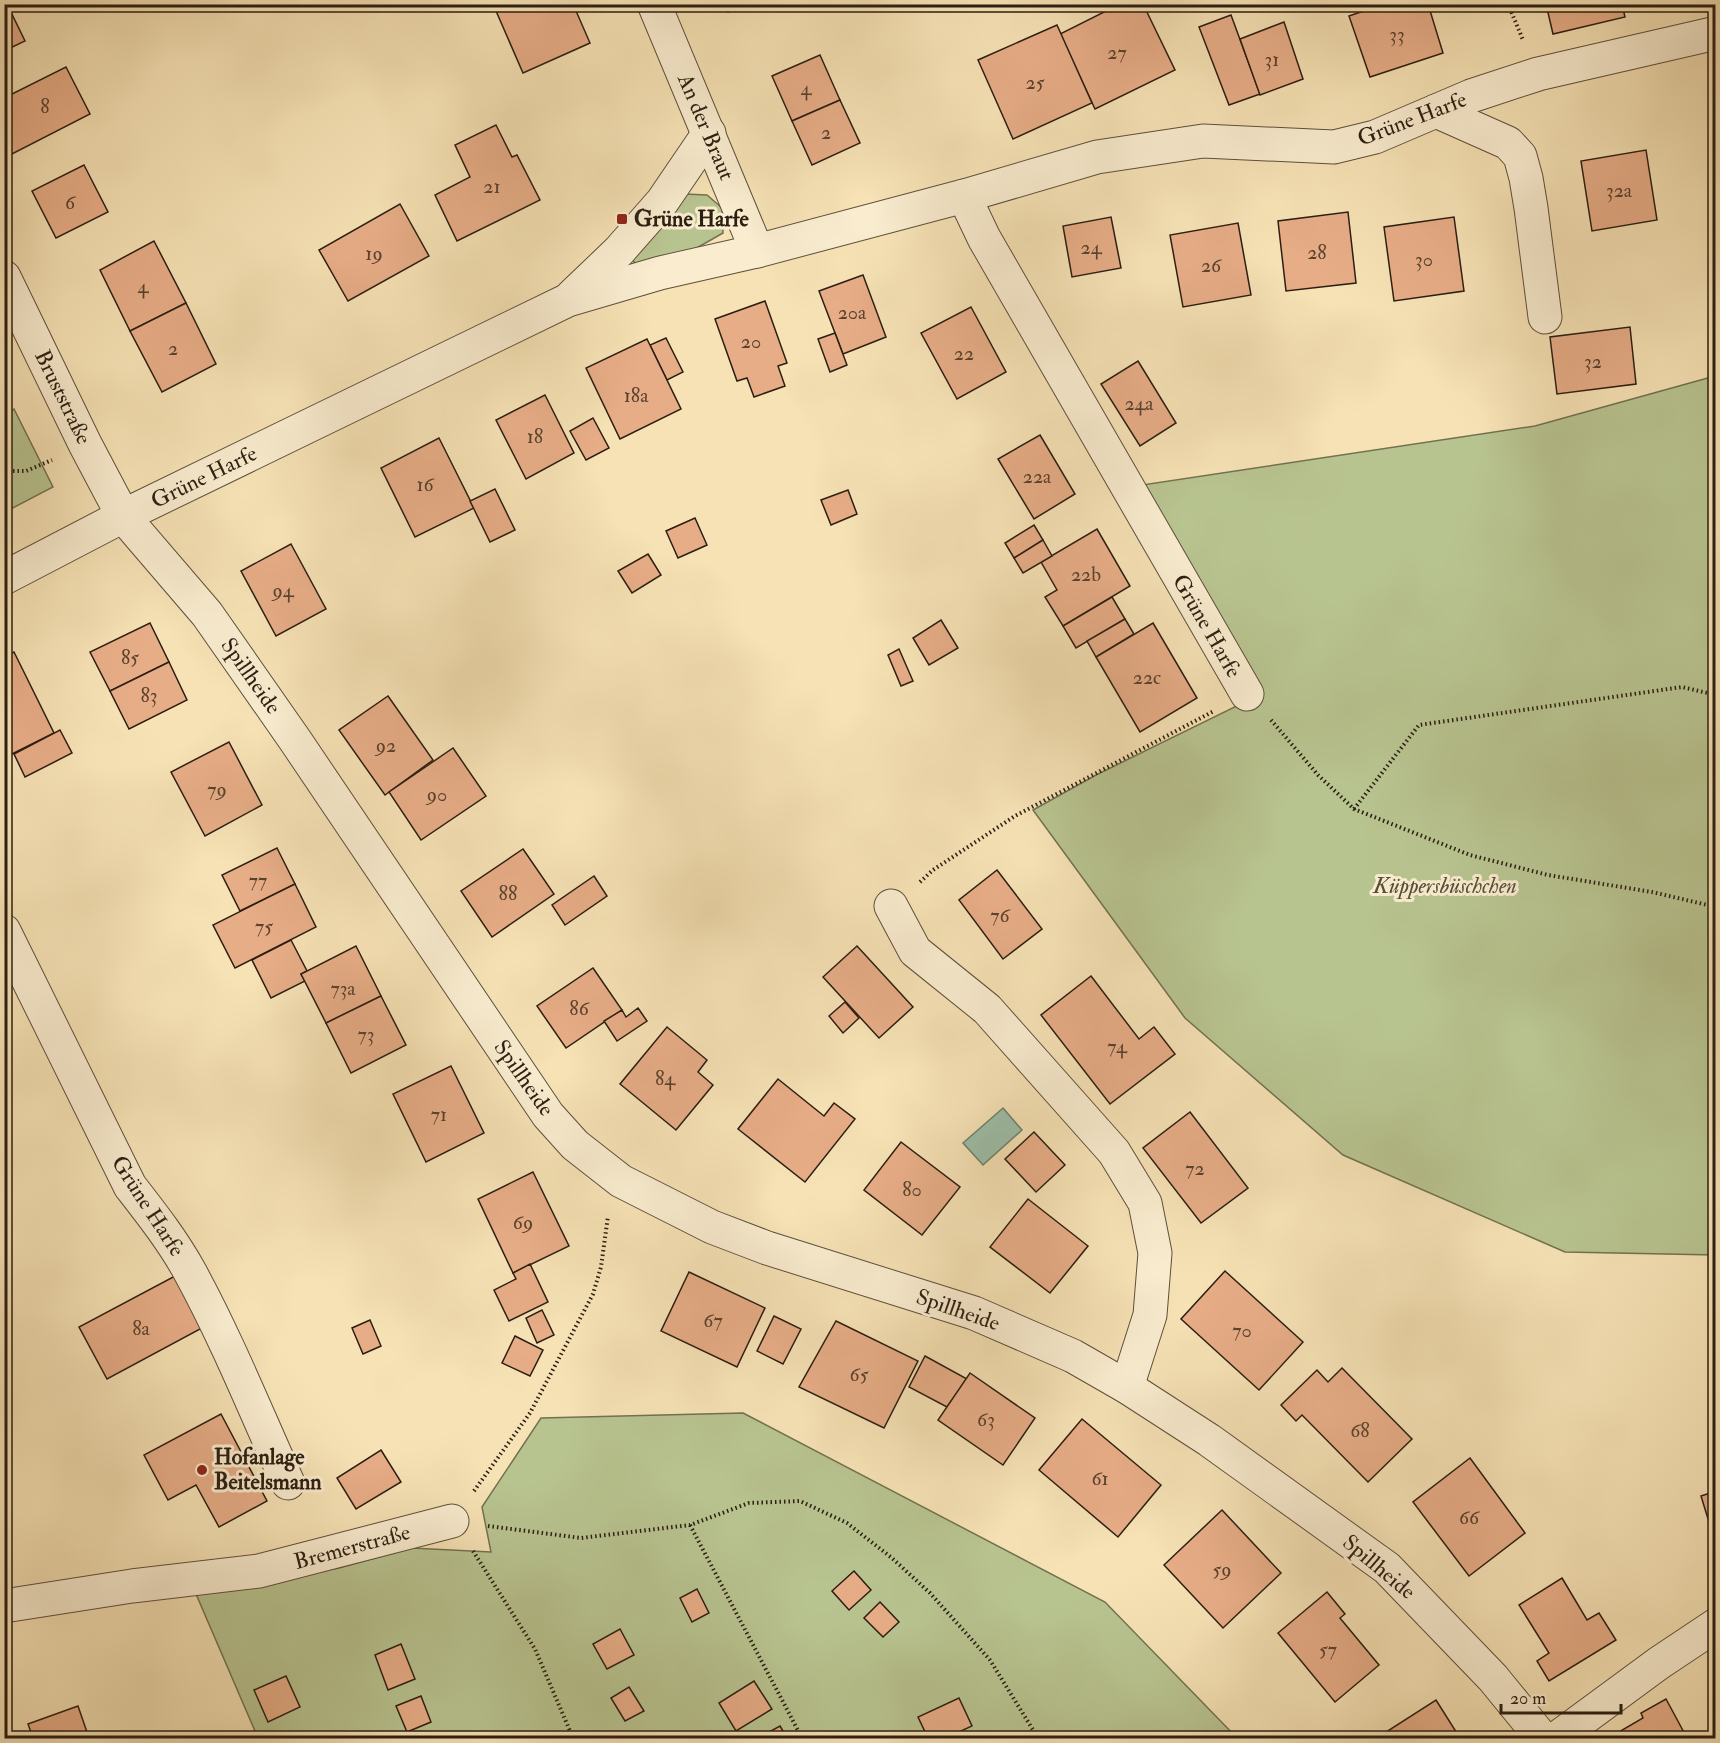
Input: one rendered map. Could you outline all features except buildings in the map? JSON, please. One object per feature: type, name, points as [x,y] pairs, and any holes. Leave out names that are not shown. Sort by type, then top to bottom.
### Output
[{"type":"street","name":"An der Braut","points":[[654,4],[757,250]]},
{"type":"street","name":"Grüne Harfe","points":[[4,578],[123,516],[568,300],[660,273],[964,196],[1097,157],[1203,141],[1334,147],[1375,137],[1470,96],[1538,74],[1716,33]]},
{"type":"street","points":[[1436,111],[1508,143],[1520,156],[1530,198],[1545,317]]},
{"type":"street","name":"Grüne Harfe","points":[[568,300],[619,251],[663,202],[709,133]]},
{"type":"street","name":"Grüne Harfe","points":[[964,196],[984,238],[1247,694]]},
{"type":"street","name":"Bruststraße","points":[[4,277],[85,444],[123,516]]},
{"type":"street","name":"Spillheide","points":[[123,516],[207,614],[548,1114],[575,1145],[621,1181],[712,1227],[767,1248],[974,1312],[1073,1356],[1127,1387],[1209,1440],[1387,1568],[1493,1678],[1542,1738]]},
{"type":"street","points":[[891,906],[915,951],[987,1009],[1114,1152],[1145,1203],[1155,1253],[1150,1315],[1127,1387]]},
{"type":"street","name":"Grüne Harfe","points":[[4,931],[130,1186],[155,1217],[194,1279],[288,1483]]},
{"type":"street","name":"Bremerstraße","points":[[4,1605],[132,1586],[259,1571],[452,1521]]},
{"type":"street","points":[[1557,1738],[1659,1663],[1716,1625]]},
{"type":"path","points":[[4,471],[26,471],[48,462]]},
{"type":"path","points":[[1354,809],[1419,725],[1682,687],[1716,695]]},
{"type":"path","points":[[1247,694],[1318,775],[1354,809],[1470,855],[1548,875],[1652,892],[1716,907]]},
{"type":"path","name":"Grüne Harfe","points":[[891,906],[933,870],[1015,816],[1247,694]]},
{"type":"path","points":[[452,1521],[530,1413],[593,1294],[601,1267],[608,1216],[621,1181]]},
{"type":"path","points":[[452,1521],[581,1538],[690,1525],[749,1503],[800,1501],[847,1523],[892,1558],[930,1593],[990,1660],[1038,1738]]},
{"type":"path","points":[[452,1521],[535,1648],[573,1738]]},
{"type":"path","points":[[690,1525],[802,1738]]},
{"type":"green space","points":[[684,194],[707,195],[722,208],[723,233],[695,249],[637,267],[631,257]]},
{"type":"green space","name":"Küppersbüschchen","points":[[1715,376],[1715,1255],[1565,1252],[1343,1155],[1185,1018],[1033,810],[1096,775],[1247,701],[1142,485],[1535,426]]},
{"type":"green space","points":[[14,409],[53,487],[5,512],[5,414]]},
{"type":"green space","points":[[743,1413],[1105,1602],[1237,1738],[258,1738],[196,1594],[339,1568],[411,1548],[491,1552],[482,1507],[541,1418]]},
{"type":"shaded area","points":[[1003,1108],[1022,1130],[983,1165],[963,1143]]},
{"type":"place","name":"Grüne Harfe","points":[[622,219]]},
{"type":"place","name":"Hofanlage Beitelsmann","points":[[202,1470]]}]
